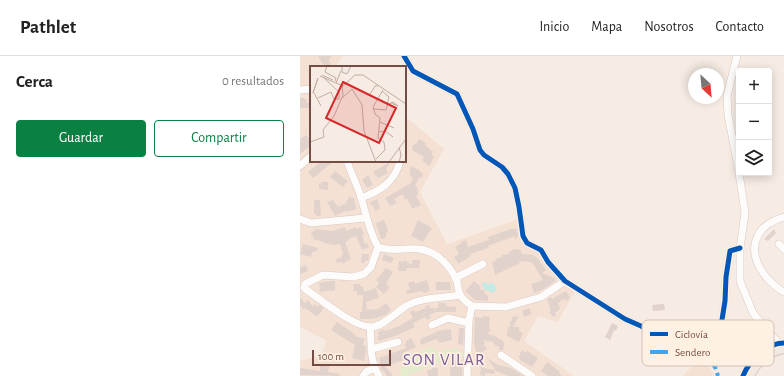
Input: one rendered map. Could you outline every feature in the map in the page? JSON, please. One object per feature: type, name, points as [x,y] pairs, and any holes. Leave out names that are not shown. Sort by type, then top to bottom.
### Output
[{"type":"main road","points":[[774,352],[784,349]]},
{"type":"main road","points":[[750,376],[756,366]]},
{"type":"street","points":[[404,56],[413,71],[457,94],[474,129],[480,150],[484,155],[502,167],[508,174],[514,188],[519,207],[523,236],[527,243],[541,250],[548,262],[565,281],[625,318],[642,327]]},
{"type":"street","points":[[736,156],[728,115],[727,96],[737,56]]},
{"type":"street","points":[[300,90],[310,89]]},
{"type":"street","points":[[300,166],[310,157]]},
{"type":"street","points":[[347,162],[361,198],[373,238],[378,247],[390,250],[424,250],[436,255],[452,272],[460,296],[472,306],[506,307],[541,297],[565,281]]},
{"type":"street","points":[[361,198],[388,184],[396,172],[400,162]]},
{"type":"street","points":[[740,176],[745,214],[740,248],[740,281],[753,313],[758,320]]},
{"type":"street","points":[[784,217],[770,223],[760,231],[755,243],[756,261],[762,272],[777,288],[784,292]]},
{"type":"street","points":[[300,219],[311,223],[366,218]]},
{"type":"street","points":[[378,247],[371,267],[364,274],[353,277],[323,275],[305,284],[304,288],[340,314],[356,323],[370,327],[385,322],[408,305],[429,298],[460,296]]},
{"type":"street","points":[[722,320],[730,251],[740,248]]},
{"type":"street","points":[[455,278],[483,264]]},
{"type":"street","points":[[467,376],[469,323],[472,306]]},
{"type":"street","points":[[432,325],[448,318],[469,323]]},
{"type":"street","points":[[370,327],[372,349],[371,357],[374,368],[379,376]]},
{"type":"street","points":[[774,338],[784,349]]},
{"type":"street","points":[[372,349],[398,342]]},
{"type":"street","points":[[500,355],[532,376]]},
{"type":"street","points":[[363,376],[366,372],[374,368]]},
{"type":"shaded area","points":[[300,56],[343,56],[336,66],[310,66],[310,162],[406,162],[406,117],[444,149],[420,192],[447,244],[519,219],[521,236],[538,252],[564,285],[575,291],[558,322],[538,316],[524,341],[574,376],[300,376],[300,361],[321,355],[327,341],[300,327]]},
{"type":"shaded area","points":[[697,366],[709,366],[714,376],[683,376],[690,368]]},
{"type":"green space","points":[[432,347],[437,352],[456,348],[459,352],[464,353],[463,357],[450,358],[407,376],[400,376],[401,368],[411,362],[422,350]]},
{"type":"water","points":[[483,282],[489,284],[493,283],[497,289],[493,293],[484,289],[482,285]]},
{"type":"building","points":[[318,56],[332,56],[329,59],[329,62],[331,63],[329,66],[322,63]]},
{"type":"building","points":[[300,98],[306,99],[307,103],[310,102],[310,108],[300,108]]},
{"type":"building","points":[[306,135],[310,138],[310,147],[300,154],[300,139]]},
{"type":"building","points":[[419,139],[426,143],[425,145],[433,152],[431,153],[434,157],[429,166],[422,160],[424,157],[412,150],[412,147]]},
{"type":"building","points":[[321,162],[333,162],[313,178],[308,172]]},
{"type":"building","points":[[390,162],[386,170],[388,173],[378,178],[373,172]]},
{"type":"building","points":[[410,166],[419,170],[423,174],[422,178],[419,177],[415,186],[418,188],[418,195],[416,196],[421,205],[412,209],[407,198],[405,200],[403,194],[394,199],[397,203],[390,206],[385,198],[411,183],[413,178],[410,176]]},
{"type":"building","points":[[335,171],[348,181],[343,187],[330,177]]},
{"type":"building","points":[[368,175],[373,185],[367,188],[362,180]]},
{"type":"building","points":[[321,182],[328,182],[328,190],[319,189],[319,184],[321,184]]},
{"type":"building","points":[[349,197],[354,198],[356,209],[347,212],[347,210],[335,216],[327,202],[333,200],[338,207],[345,204]]},
{"type":"building","points":[[377,199],[380,209],[375,211],[370,202]]},
{"type":"building","points":[[314,200],[320,200],[321,216],[316,216],[316,214],[314,214]]},
{"type":"building","points":[[384,220],[388,230],[385,238],[381,239],[376,223]]},
{"type":"building","points":[[418,220],[432,228],[423,242],[411,236]]},
{"type":"building","points":[[345,227],[346,231],[356,227],[356,229],[361,227],[364,234],[362,235],[365,244],[367,243],[369,247],[362,250],[356,236],[348,239],[349,240],[345,242],[351,259],[342,264],[342,262],[337,263],[336,259],[341,258],[343,253],[340,244],[334,245],[324,243],[313,239],[314,236],[311,236],[312,231],[314,232],[315,229],[333,231]]},
{"type":"building","points":[[511,229],[517,229],[518,236],[515,240],[515,236],[488,246],[489,248],[470,254],[471,256],[458,264],[454,257],[459,254],[455,247],[461,242],[466,240],[468,247],[489,240],[488,237]]},
{"type":"building","points":[[774,229],[776,233],[768,241],[764,239]]},
{"type":"building","points":[[303,244],[318,248],[316,252],[313,251],[311,257],[300,254]]},
{"type":"building","points":[[520,249],[522,254],[533,255],[537,258],[546,270],[542,273],[556,279],[554,282],[542,290],[534,293],[531,284],[543,280],[531,262],[519,261],[520,263],[495,275],[492,262],[496,261],[495,259],[502,257],[502,255],[509,254],[509,252]]},
{"type":"building","points":[[362,254],[369,254],[368,261],[365,260],[365,263],[361,263]]},
{"type":"building","points":[[384,254],[394,258],[391,263],[382,260]]},
{"type":"building","points":[[404,260],[412,265],[412,260],[420,260],[419,268],[407,268],[406,271],[398,271],[399,261],[404,262]]},
{"type":"building","points":[[306,265],[308,271],[300,274],[300,267]]},
{"type":"building","points":[[386,268],[393,272],[386,284],[390,287],[384,294],[376,287],[379,283],[376,280]]},
{"type":"building","points":[[427,280],[430,291],[424,293],[422,291],[407,294],[406,290],[410,289],[408,283],[414,281],[415,284]]},
{"type":"building","points":[[335,281],[335,290],[320,292],[319,283]]},
{"type":"building","points":[[474,281],[481,287],[479,289],[485,291],[484,293],[488,296],[488,301],[475,300],[465,291]]},
{"type":"building","points":[[436,282],[450,282],[451,290],[436,290]]},
{"type":"building","points":[[353,284],[360,284],[360,286],[363,286],[364,292],[376,288],[379,298],[366,302],[367,310],[378,309],[386,303],[391,310],[385,315],[372,319],[360,319],[363,295],[357,295],[357,291],[354,291]]},
{"type":"building","points":[[566,291],[570,298],[566,301],[564,299],[558,303],[560,309],[555,313],[556,316],[553,317],[549,312],[551,311],[547,299],[551,297],[552,299]]},
{"type":"building","points":[[300,297],[305,303],[308,300],[313,307],[314,304],[318,307],[319,305],[324,308],[318,316],[316,316],[305,308],[303,309],[300,305]]},
{"type":"building","points":[[438,303],[446,303],[446,306],[456,307],[456,312],[436,312],[429,315],[431,318],[427,320],[425,317],[413,323],[415,327],[398,335],[379,341],[377,337],[379,336],[378,332],[402,325],[413,318],[410,312],[414,310],[415,312],[426,308],[425,306],[429,305],[430,308],[435,308],[436,311],[436,308],[438,308]]},
{"type":"building","points":[[664,304],[665,310],[653,311],[652,305]]},
{"type":"building","points":[[529,308],[532,314],[524,317],[522,311]]},
{"type":"building","points":[[483,316],[490,317],[489,329],[491,330],[487,334],[495,336],[501,340],[502,339],[504,344],[503,350],[499,350],[499,346],[496,346],[493,342],[483,340],[485,344],[483,344],[487,349],[482,352],[482,368],[495,370],[494,374],[485,373],[485,376],[480,375],[480,364],[475,363],[475,357],[478,358],[474,343],[475,317],[483,318]]},
{"type":"building","points":[[519,316],[513,327],[519,327],[519,331],[523,333],[519,342],[507,336],[508,327],[510,327],[512,317]]},
{"type":"building","points":[[337,322],[356,335],[355,336],[365,339],[363,345],[366,346],[364,361],[352,358],[355,345],[331,330]]},
{"type":"building","points":[[612,323],[618,326],[616,331],[614,330],[610,340],[605,337]]},
{"type":"building","points":[[459,328],[464,328],[463,345],[458,344]]},
{"type":"building","points":[[451,329],[452,340],[439,343],[436,339],[421,345],[420,341],[422,338],[437,331]]},
{"type":"building","points":[[411,338],[416,347],[403,353],[405,358],[404,360],[385,366],[393,376],[387,376],[383,370],[382,371],[379,358],[406,348],[404,344]]},
{"type":"building","points":[[522,350],[526,353],[527,351],[538,358],[532,367],[520,360],[519,356]]},
{"type":"building","points":[[487,358],[498,365],[511,368],[523,376],[508,376],[496,371]]},
{"type":"building","points":[[460,359],[462,362],[462,376],[450,376],[450,360]]},
{"type":"building","points":[[547,362],[560,372],[559,373],[562,376],[548,376],[541,371]]},
{"type":"building","points":[[320,364],[330,364],[328,372],[340,374],[339,376],[300,375],[300,368],[320,371]]},
{"type":"building","points":[[432,368],[438,368],[438,376],[428,376],[427,370],[432,370]]},
{"type":"marked path","points":[[714,366],[718,376]]},
{"type":"cycle path","points":[[404,56],[413,71],[457,94],[473,129],[480,150],[484,155],[502,167],[508,174],[515,188],[523,236],[527,243],[541,250],[548,262],[565,281],[625,319],[642,327]]},
{"type":"cycle path","points":[[722,320],[730,251],[740,248]]},
{"type":"cycle path","points":[[774,345],[784,343]]},
{"type":"cycle path","points":[[743,376],[748,366]]},
{"type":"district","name":"SON VILAR","points":[[444,359]]}]
